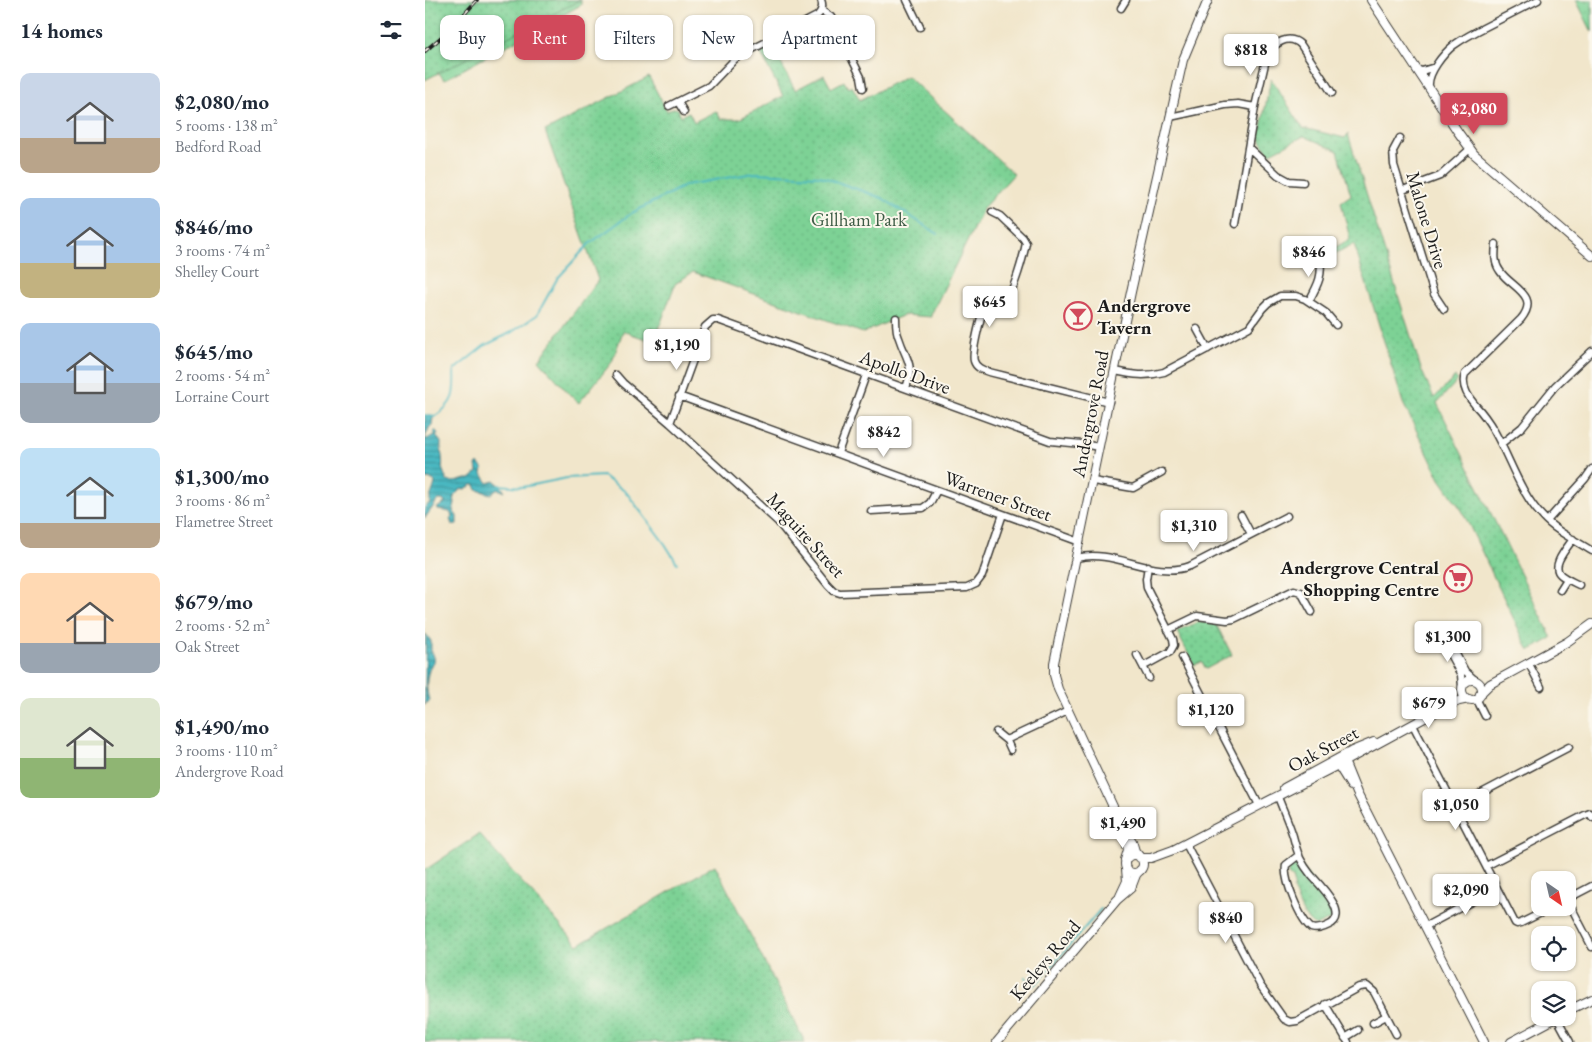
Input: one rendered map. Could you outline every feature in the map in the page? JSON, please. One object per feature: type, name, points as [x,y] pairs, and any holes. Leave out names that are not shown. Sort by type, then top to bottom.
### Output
[{"type":"street","points":[[669,106],[709,86],[735,59],[817,16],[822,11],[821,0]]},
{"type":"street","points":[[907,0],[920,27]]},
{"type":"street","points":[[1121,8],[1126,0]]},
{"type":"street","name":"Andergrove Road","points":[[1140,857],[1123,828],[1056,685],[1054,666],[1115,371],[1183,60],[1208,0]]},
{"type":"street","points":[[1371,0],[1470,149],[1488,167],[1592,256]]},
{"type":"street","points":[[1430,90],[1429,82],[1435,67],[1453,45],[1538,0]]},
{"type":"street","points":[[822,11],[831,17],[861,77],[863,88]]},
{"type":"street","points":[[1235,224],[1255,107],[1267,55],[1271,49],[1283,40],[1295,39],[1301,45],[1332,93]]},
{"type":"street","points":[[1417,70],[1422,71],[1435,67]]},
{"type":"street","points":[[679,102],[683,112]]},
{"type":"street","points":[[1170,117],[1225,105],[1238,104],[1255,107]]},
{"type":"street","name":"Malone Drive","points":[[1400,138],[1393,151],[1394,165],[1434,294],[1444,310]]},
{"type":"street","points":[[1249,148],[1278,175],[1289,181],[1303,182]]},
{"type":"street","points":[[1403,190],[1440,176],[1470,149]]},
{"type":"street","points":[[992,212],[1000,216],[1026,243],[1017,275],[1008,297],[985,308],[982,313],[974,362],[981,370],[1109,402]]},
{"type":"street","points":[[1496,244],[1495,258],[1497,267],[1504,277],[1523,292],[1527,301],[1527,307],[1523,317],[1465,374],[1463,380],[1466,390],[1471,401],[1493,428],[1524,491],[1535,508],[1547,521],[1592,551]]},
{"type":"street","points":[[1309,301],[1320,282],[1322,273],[1319,255]]},
{"type":"street","points":[[1115,371],[1139,376],[1150,376],[1164,372],[1249,327],[1262,309],[1280,296],[1296,296],[1309,301],[1328,314],[1336,325]]},
{"type":"street","points":[[670,423],[705,326],[712,321],[708,314]]},
{"type":"street","points":[[896,318],[899,338],[910,366],[910,377],[906,388]]},
{"type":"street","name":"Apollo Drive","points":[[712,321],[723,321],[1050,441],[1099,447]]},
{"type":"street","points":[[1197,329],[1208,349]]},
{"type":"street","points":[[1501,444],[1522,427],[1555,386],[1592,351]]},
{"type":"street","name":"Maguire Street","points":[[615,375],[778,522],[828,585],[840,594],[967,588],[972,586],[982,576],[1003,514]]},
{"type":"street","points":[[838,453],[866,375]]},
{"type":"street","name":"Warrener Street","points":[[679,396],[1003,514],[1080,544],[1095,555]]},
{"type":"street","points":[[1547,521],[1592,469]]},
{"type":"street","points":[[1093,481],[1131,488],[1162,472]]},
{"type":"street","points":[[871,511],[923,508],[930,503],[937,490]]},
{"type":"street","points":[[1241,515],[1251,534]]},
{"type":"street","points":[[1077,558],[1095,555],[1169,570],[1184,568],[1287,516]]},
{"type":"street","points":[[1573,539],[1557,566],[1559,574],[1579,585]]},
{"type":"street","points":[[1143,666],[1173,650],[1174,642],[1147,588],[1148,566]]},
{"type":"street","points":[[1560,590],[1567,578]]},
{"type":"street","points":[[1168,630],[1197,616],[1227,620],[1234,619],[1292,590],[1301,592],[1312,612]]},
{"type":"street","points":[[1589,626],[1592,636]]},
{"type":"street","name":"Oak Street","points":[[1140,857],[1151,858],[1173,850],[1441,710],[1459,701],[1475,697],[1489,685],[1567,642],[1589,626]]},
{"type":"street","points":[[1441,630],[1465,671],[1481,686],[1475,697],[1464,696],[1461,675],[1441,630]]},
{"type":"street","points":[[1137,655],[1149,678]]},
{"type":"street","points":[[1182,657],[1259,805]]},
{"type":"street","points":[[1529,664],[1541,687]]},
{"type":"street","name":"Oak Street","points":[[1475,681],[1509,674]]},
{"type":"street","points":[[1462,688],[1467,681],[1475,681]]},
{"type":"street","name":"Oak Street","points":[[1441,710],[1462,688]]},
{"type":"street","points":[[1475,697],[1485,716]]},
{"type":"street","points":[[1006,740],[1068,711]]},
{"type":"street","points":[[1409,727],[1455,807],[1517,924],[1534,916]]},
{"type":"street","points":[[996,732],[1006,740],[1011,750]]},
{"type":"street","points":[[1455,807],[1569,747]]},
{"type":"street","points":[[1340,762],[1353,781],[1357,793],[1484,1042]]},
{"type":"street","points":[[1277,795],[1291,828],[1299,855],[1335,907],[1337,916],[1330,925],[1312,928],[1306,923],[1294,898],[1285,869],[1287,864],[1299,855]]},
{"type":"street","points":[[1486,866],[1585,815],[1590,813],[1592,817]]},
{"type":"street","name":"Andergrove Road","points":[[1123,828],[1127,848],[1125,865]]},
{"type":"street","points":[[1185,844],[1259,985],[1283,1018],[1289,1022],[1297,1021],[1325,1004],[1359,987],[1367,986],[1373,990],[1396,1034]]},
{"type":"street","name":"Oak Street","points":[[1140,870],[1164,858],[1173,850]]},
{"type":"street","points":[[1131,855],[1140,857],[1143,863],[1140,870],[1133,873],[1125,865],[1131,855]]},
{"type":"street","name":"Keeleys Road","points":[[1117,900],[1126,884],[1125,865]]},
{"type":"street","name":"Keeleys Road","points":[[997,1042],[1117,900],[1131,888],[1140,870]]},
{"type":"street","points":[[1576,894],[1592,886]]},
{"type":"street","points":[[1426,926],[1497,888]]},
{"type":"street","points":[[1576,916],[1592,947]]},
{"type":"street","points":[[1576,1007],[1592,999]]},
{"type":"street","points":[[1325,1004],[1347,1040],[1358,1030]]},
{"type":"street","points":[[1373,1023],[1386,1016]]},
{"type":"street","points":[[1511,1042],[1542,1026]]},
{"type":"street","points":[[1561,1026],[1570,1042]]},
{"type":"green space","points":[[425,0],[580,0],[551,15],[514,15],[514,34],[504,39],[504,15],[440,15],[440,60],[464,60],[425,80]]},
{"type":"green space","points":[[490,0],[581,0],[581,5],[563,15],[514,15],[514,42],[504,47],[504,15],[475,15]]},
{"type":"green space","points":[[1576,0],[1592,0],[1592,32]]},
{"type":"green space","points":[[440,52],[440,60],[481,60],[444,80],[431,61]]},
{"type":"green space","name":"Gillham Park","points":[[764,60],[779,60],[795,90],[824,75],[831,88],[844,81],[848,88],[852,86],[860,100],[907,76],[1014,174],[984,207],[931,315],[932,317],[904,315],[863,333],[693,272],[675,284],[654,342],[623,331],[612,362],[579,403],[539,360],[598,280],[545,131],[649,77],[667,111],[674,108],[678,109],[681,116],[689,112],[694,122],[716,111],[721,119],[739,119],[783,96]]},
{"type":"green space","points":[[1271,79],[1303,128],[1345,138],[1348,134],[1421,369],[1434,398],[1455,377],[1458,380],[1437,403],[1552,638],[1529,651],[1463,512],[1440,479],[1403,403],[1354,244],[1330,256],[1329,251],[1350,239],[1341,202],[1351,195],[1338,151],[1304,136],[1269,154],[1259,137]]},
{"type":"green space","points":[[1198,622],[1216,624],[1232,655],[1206,669],[1202,662],[1194,665],[1177,632]]},
{"type":"green space","points":[[479,834],[578,945],[715,865],[805,1042],[425,1042],[425,870]]},
{"type":"green space","points":[[1295,863],[1300,864],[1314,885],[1328,899],[1333,910],[1330,921],[1328,920],[1317,926],[1308,921],[1293,889],[1295,888],[1292,878],[1288,874],[1289,866]]},
{"type":"water","points":[[425,415],[432,416],[433,418],[432,425],[425,438]]},
{"type":"water","points":[[435,430],[438,433],[436,436],[441,442],[442,468],[447,481],[454,482],[470,479],[477,473],[476,465],[478,463],[483,469],[482,474],[488,483],[495,481],[505,492],[498,489],[491,494],[477,490],[475,485],[472,485],[461,489],[454,496],[453,511],[457,516],[457,524],[452,525],[450,512],[438,510],[437,508],[445,503],[443,500],[438,500],[425,518],[425,507],[430,503],[435,482],[425,479],[425,438],[427,439],[434,435]]},
{"type":"water","points":[[426,634],[431,641],[431,651],[434,660],[428,675],[427,690],[429,700],[425,705]]},
{"type":"waterway","points":[[425,415],[434,417],[450,402],[454,392],[454,370],[484,346],[512,332],[537,315],[557,279],[589,244],[632,213],[686,185],[754,173],[820,176],[882,198],[938,234]]},
{"type":"waterway","points":[[499,485],[523,487],[567,478],[603,476],[626,492],[677,563]]},
{"type":"waterway","points":[[1025,977],[1033,986],[1036,984],[1101,909]]},
{"type":"railway","points":[[425,51],[451,29],[477,0]]},
{"type":"place","name":"Andergrove Tavern","points":[[1078,316]]},
{"type":"place","name":"Andergrove Central Shopping Centre","points":[[1458,578]]}]
